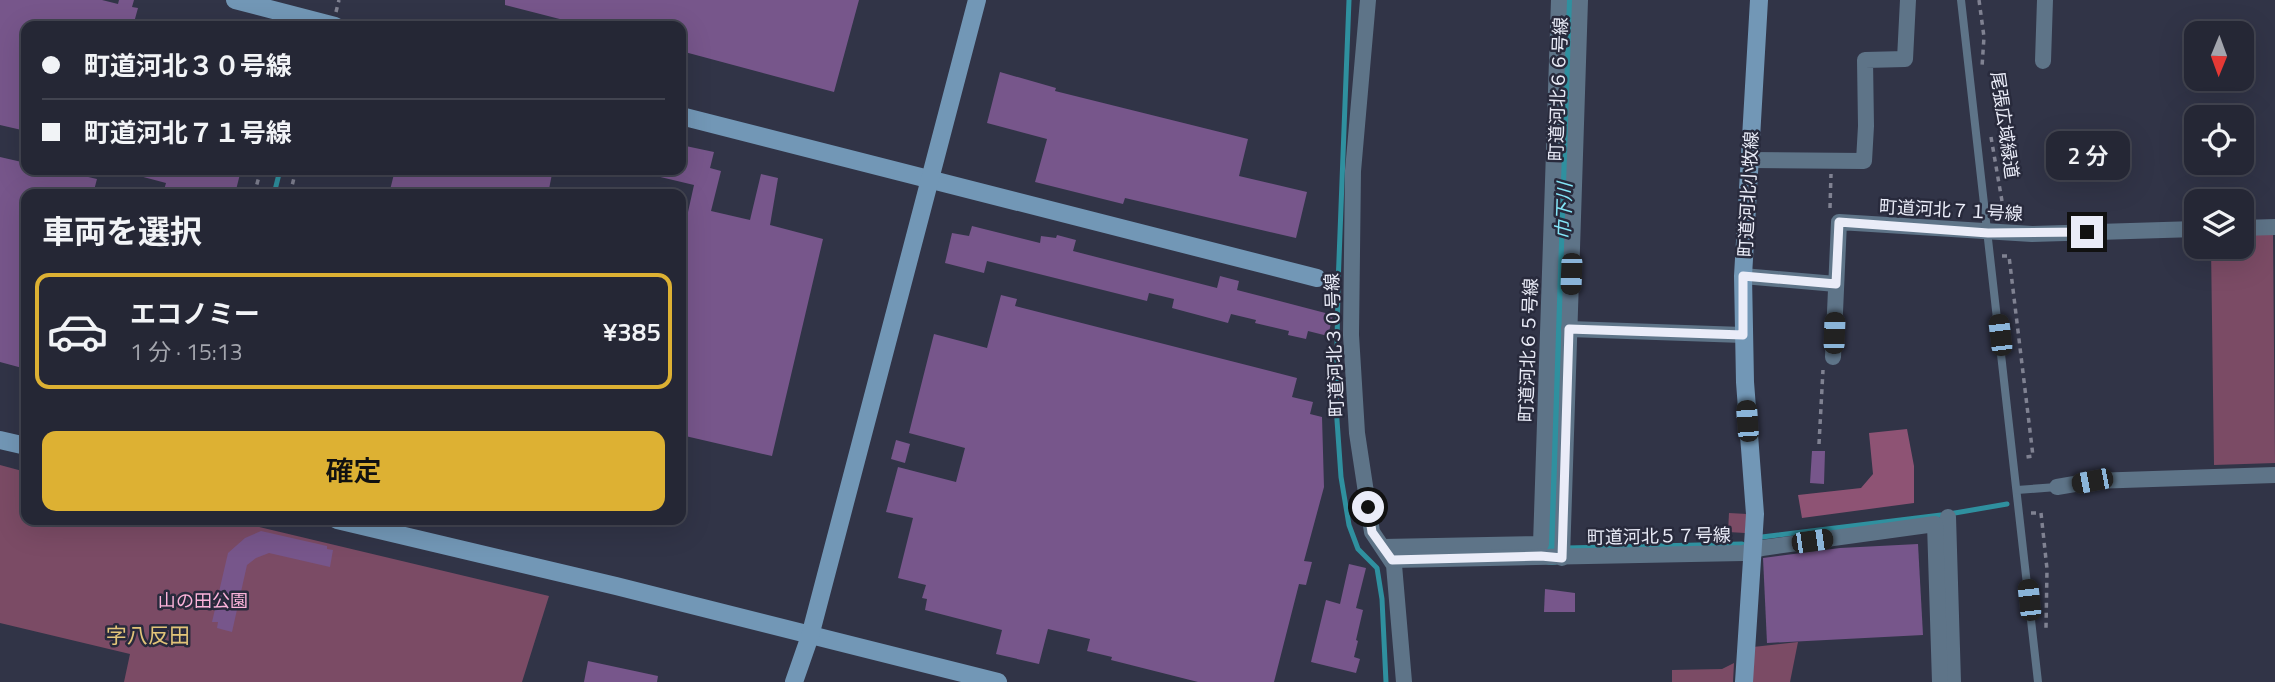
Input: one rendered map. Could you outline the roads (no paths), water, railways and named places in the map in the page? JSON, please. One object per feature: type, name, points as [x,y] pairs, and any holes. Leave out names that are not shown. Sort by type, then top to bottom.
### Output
[{"type":"street","points":[[234,0],[316,21]]},
{"type":"street","points":[[794,682],[810,636],[977,0]]},
{"type":"street","name":"町道河北３０号線","points":[[1368,0],[1353,171],[1351,335],[1357,433],[1372,532],[1387,554],[1404,661],[1404,682]]},
{"type":"street","name":"町道河北６５号線","points":[[1387,554],[1541,544],[1559,0]]},
{"type":"street","name":"町道河北６６号線","points":[[1562,552],[1580,0]]},
{"type":"street","name":"町道河北小牧線","points":[[1744,682],[1755,514],[1743,335],[1743,276],[1759,0]]},
{"type":"street","points":[[1750,160],[1864,160],[1865,60],[1905,59],[1908,0]]},
{"type":"street","points":[[2043,61],[2045,0]]},
{"type":"street","points":[[686,117],[1317,278]]},
{"type":"street","name":"町道河北７１号線","points":[[1833,357],[1839,222],[1994,233],[2184,229]]},
{"type":"street","points":[[2254,228],[2275,227]]},
{"type":"street","points":[[1743,276],[1836,284]]},
{"type":"street","points":[[1569,329],[1743,335]]},
{"type":"street","points":[[0,440],[21,445]]},
{"type":"street","points":[[2057,487],[2092,481],[2275,475]]},
{"type":"street","points":[[1948,517],[1953,682]]},
{"type":"street","name":"町道河北５７号線","points":[[1387,554],[1743,554],[1936,524],[1940,682]]},
{"type":"street","points":[[358,525],[616,586],[998,682]]},
{"type":"lane","points":[[1961,0],[1994,233],[2017,490],[2038,682]]},
{"type":"lane","points":[[2017,490],[2057,487]]},
{"type":"waterway","points":[[1349,0],[1336,406],[1341,477],[1349,525],[1358,549],[1377,568],[1382,599],[1386,682]]},
{"type":"waterway","name":"巾下川","points":[[1552,549],[1570,0]]},
{"type":"waterway","points":[[275,189],[279,175]]},
{"type":"waterway","points":[[1949,514],[2007,504]]},
{"type":"waterway","points":[[1762,537],[1941,515]]},
{"type":"waterway","points":[[1566,548],[1742,544]]},
{"type":"district","name":"字八反田","points":[[148,635]]},
{"type":"park label","name":"山の田公園","points":[[203,600]]}]
